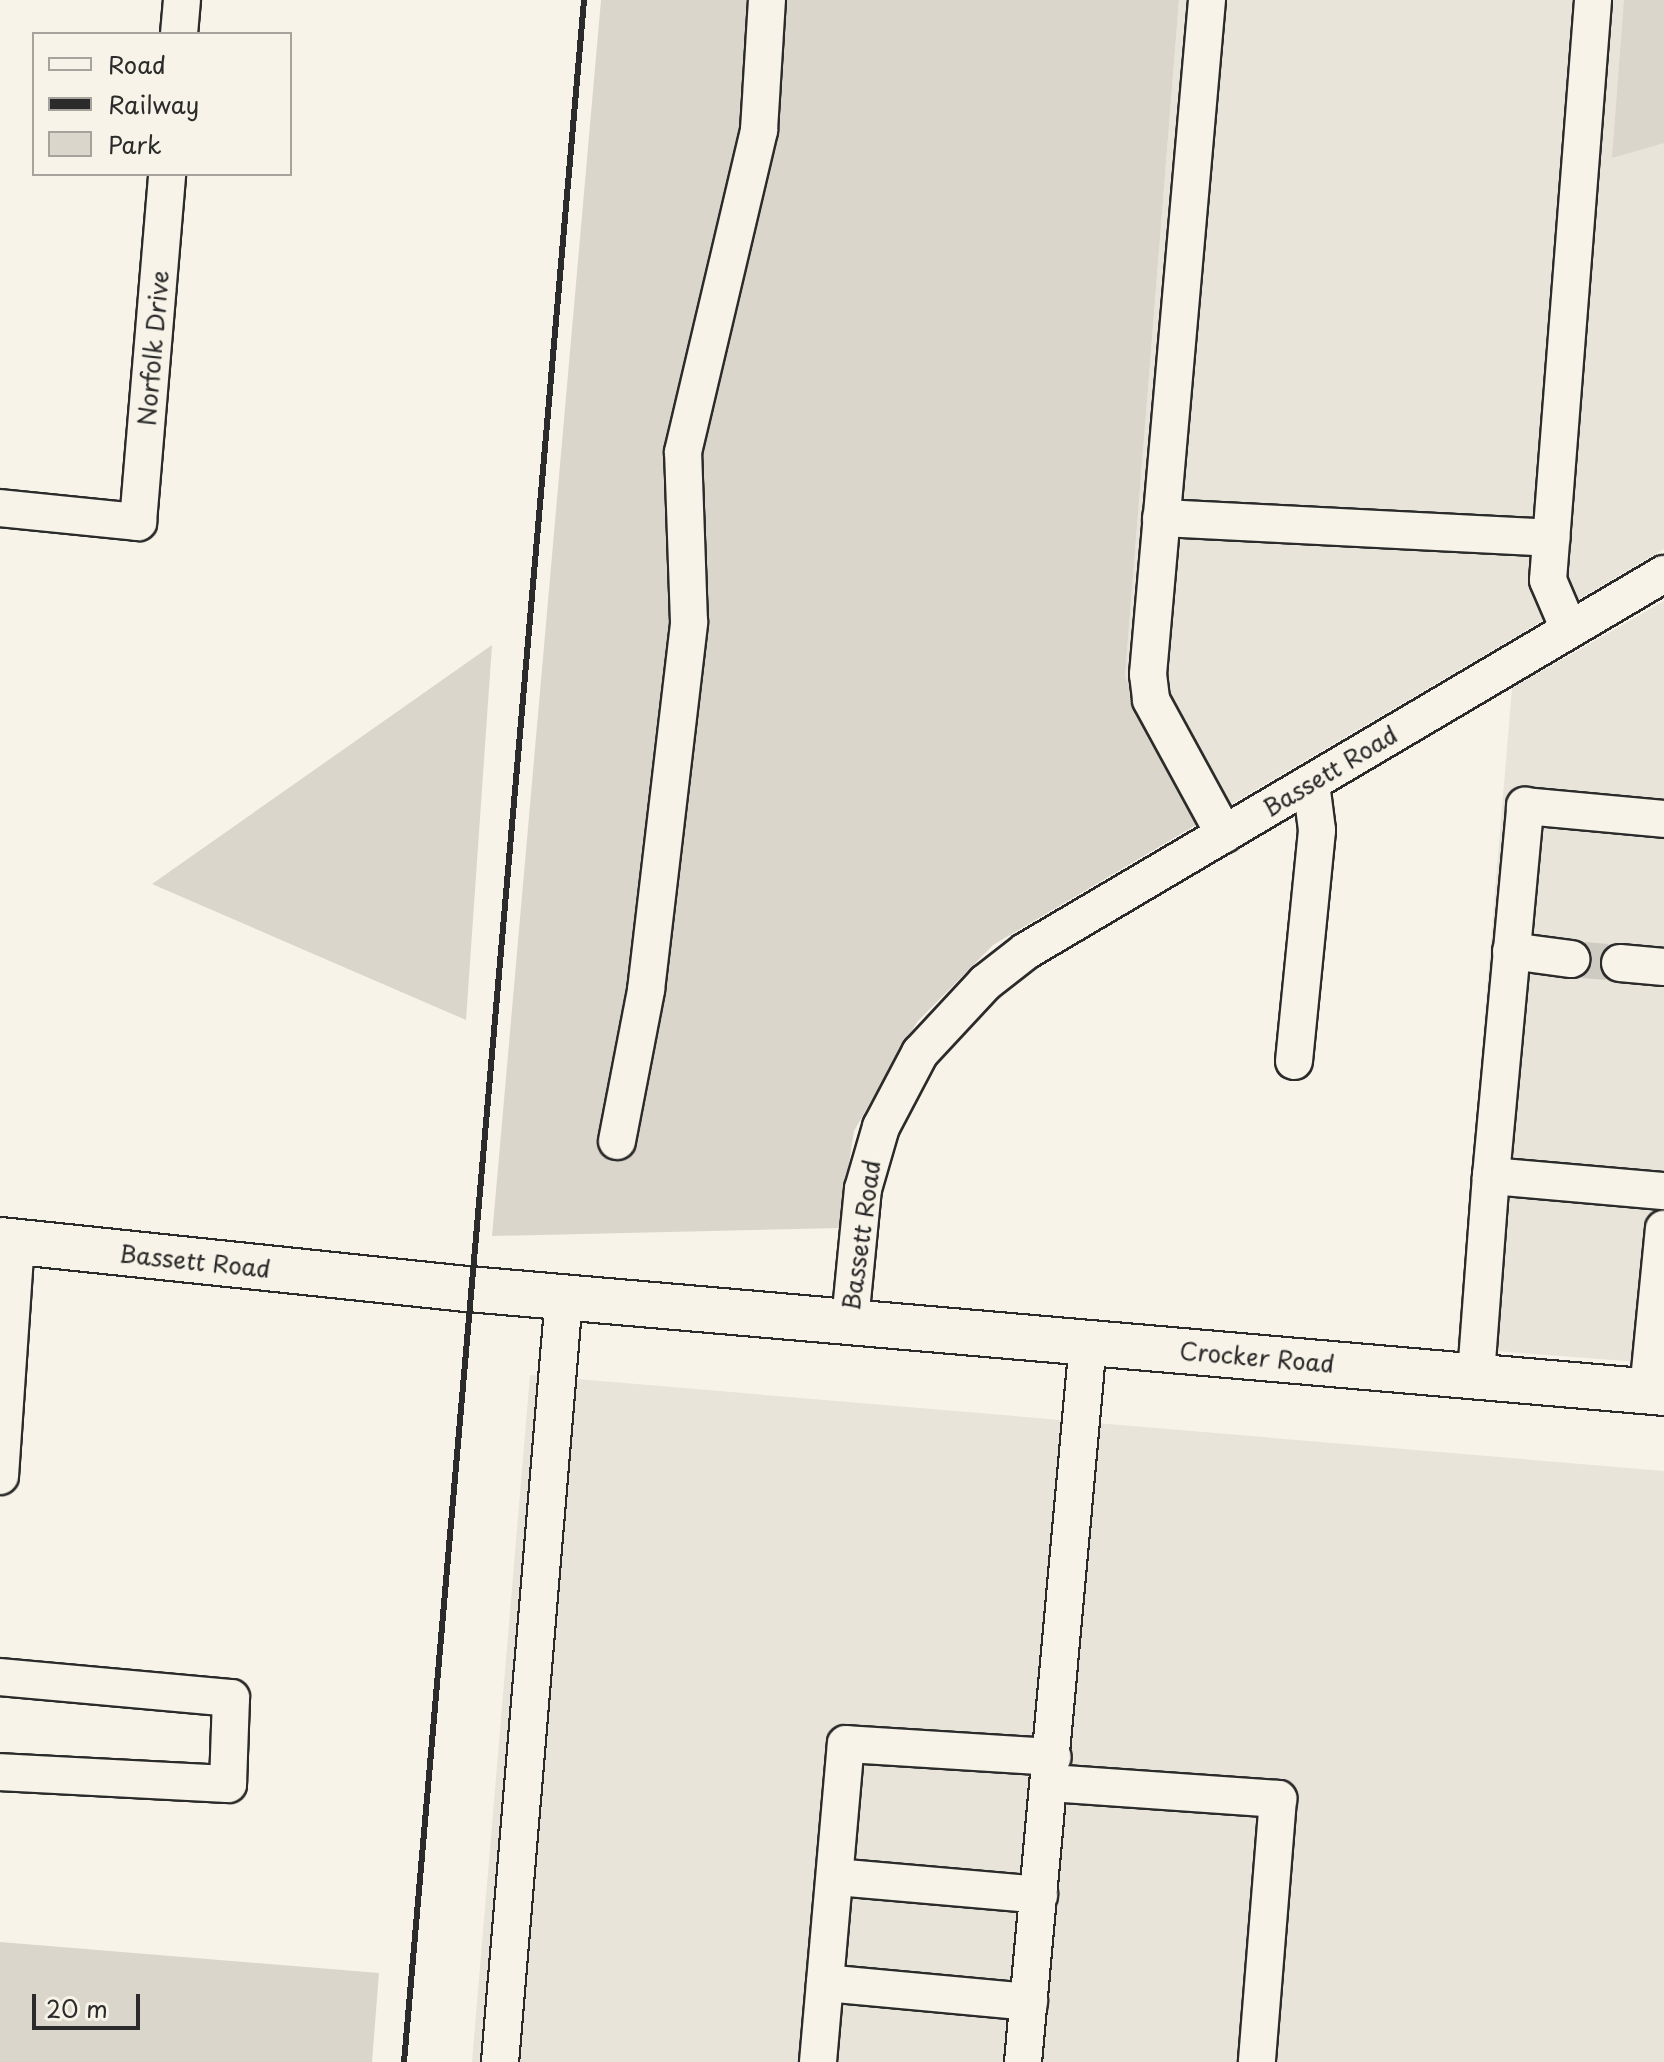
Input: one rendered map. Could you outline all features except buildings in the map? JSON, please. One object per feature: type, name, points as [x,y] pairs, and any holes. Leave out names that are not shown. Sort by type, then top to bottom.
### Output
[{"type":"main road","name":"Bassett Road","points":[[8,1241],[564,1297],[850,1321]]},
{"type":"main road","name":"Crocker Road","points":[[850,1321],[1656,1392]]},
{"type":"street","points":[[179,32],[182,0]]},
{"type":"street","points":[[617,1141],[646,990],[689,622],[683,452],[759,130],[767,0]]},
{"type":"street","points":[[1207,0],[1161,518],[1151,700],[1224,834]]},
{"type":"street","points":[[1569,629],[1550,589],[1551,538],[1593,0]]},
{"type":"street","name":"Norfolk Drive","points":[[0,508],[138,522],[167,176]]},
{"type":"street","points":[[1161,518],[1551,538]]},
{"type":"street","name":"Bassett Road","points":[[850,1321],[871,1153],[893,1099],[936,1032],[1026,951],[1664,574]]},
{"type":"street","points":[[1294,1061],[1317,841],[1311,783]]},
{"type":"street","points":[[1476,1375],[1525,806],[1664,819]]},
{"type":"street","points":[[1511,951],[1571,959]]},
{"type":"street","points":[[1620,963],[1664,967]]},
{"type":"street","points":[[1491,1176],[1664,1191]]},
{"type":"street","points":[[1656,1392],[1664,1229]]},
{"type":"street","points":[[0,1476],[8,1241]]},
{"type":"street","points":[[500,2062],[564,1297]]},
{"type":"street","points":[[1023,2062],[1088,1342]]},
{"type":"street","points":[[0,1677],[231,1698],[228,1784],[0,1772]]},
{"type":"street","points":[[818,2062],[846,1744],[1278,1799],[1257,2062]]},
{"type":"street","points":[[835,1877],[1039,1895]]},
{"type":"street","points":[[825,1983],[1029,2002]]},
{"type":"shaded area","points":[[1179,0],[1664,0],[1664,549],[1196,825],[1125,677]]},
{"type":"shaded area","points":[[1664,601],[1664,1364],[1457,1348],[1512,688]]},
{"type":"shaded area","points":[[530,1375],[1664,1471],[1664,2062],[472,2062]]},
{"type":"green space","points":[[601,0],[1179,0],[1125,677],[1196,825],[993,945],[917,1022],[854,1131],[839,1228],[492,1236]]},
{"type":"green space","points":[[1624,0],[1664,0],[1664,143],[1612,158]]},
{"type":"green space","points":[[492,645],[466,1020],[152,884]]},
{"type":"green space","points":[[0,1942],[379,1973],[372,2062],[0,2062]]},
{"type":"tunnel","points":[[1571,959],[1620,963]]},
{"type":"railway","points":[[404,2062],[584,0]]}]
